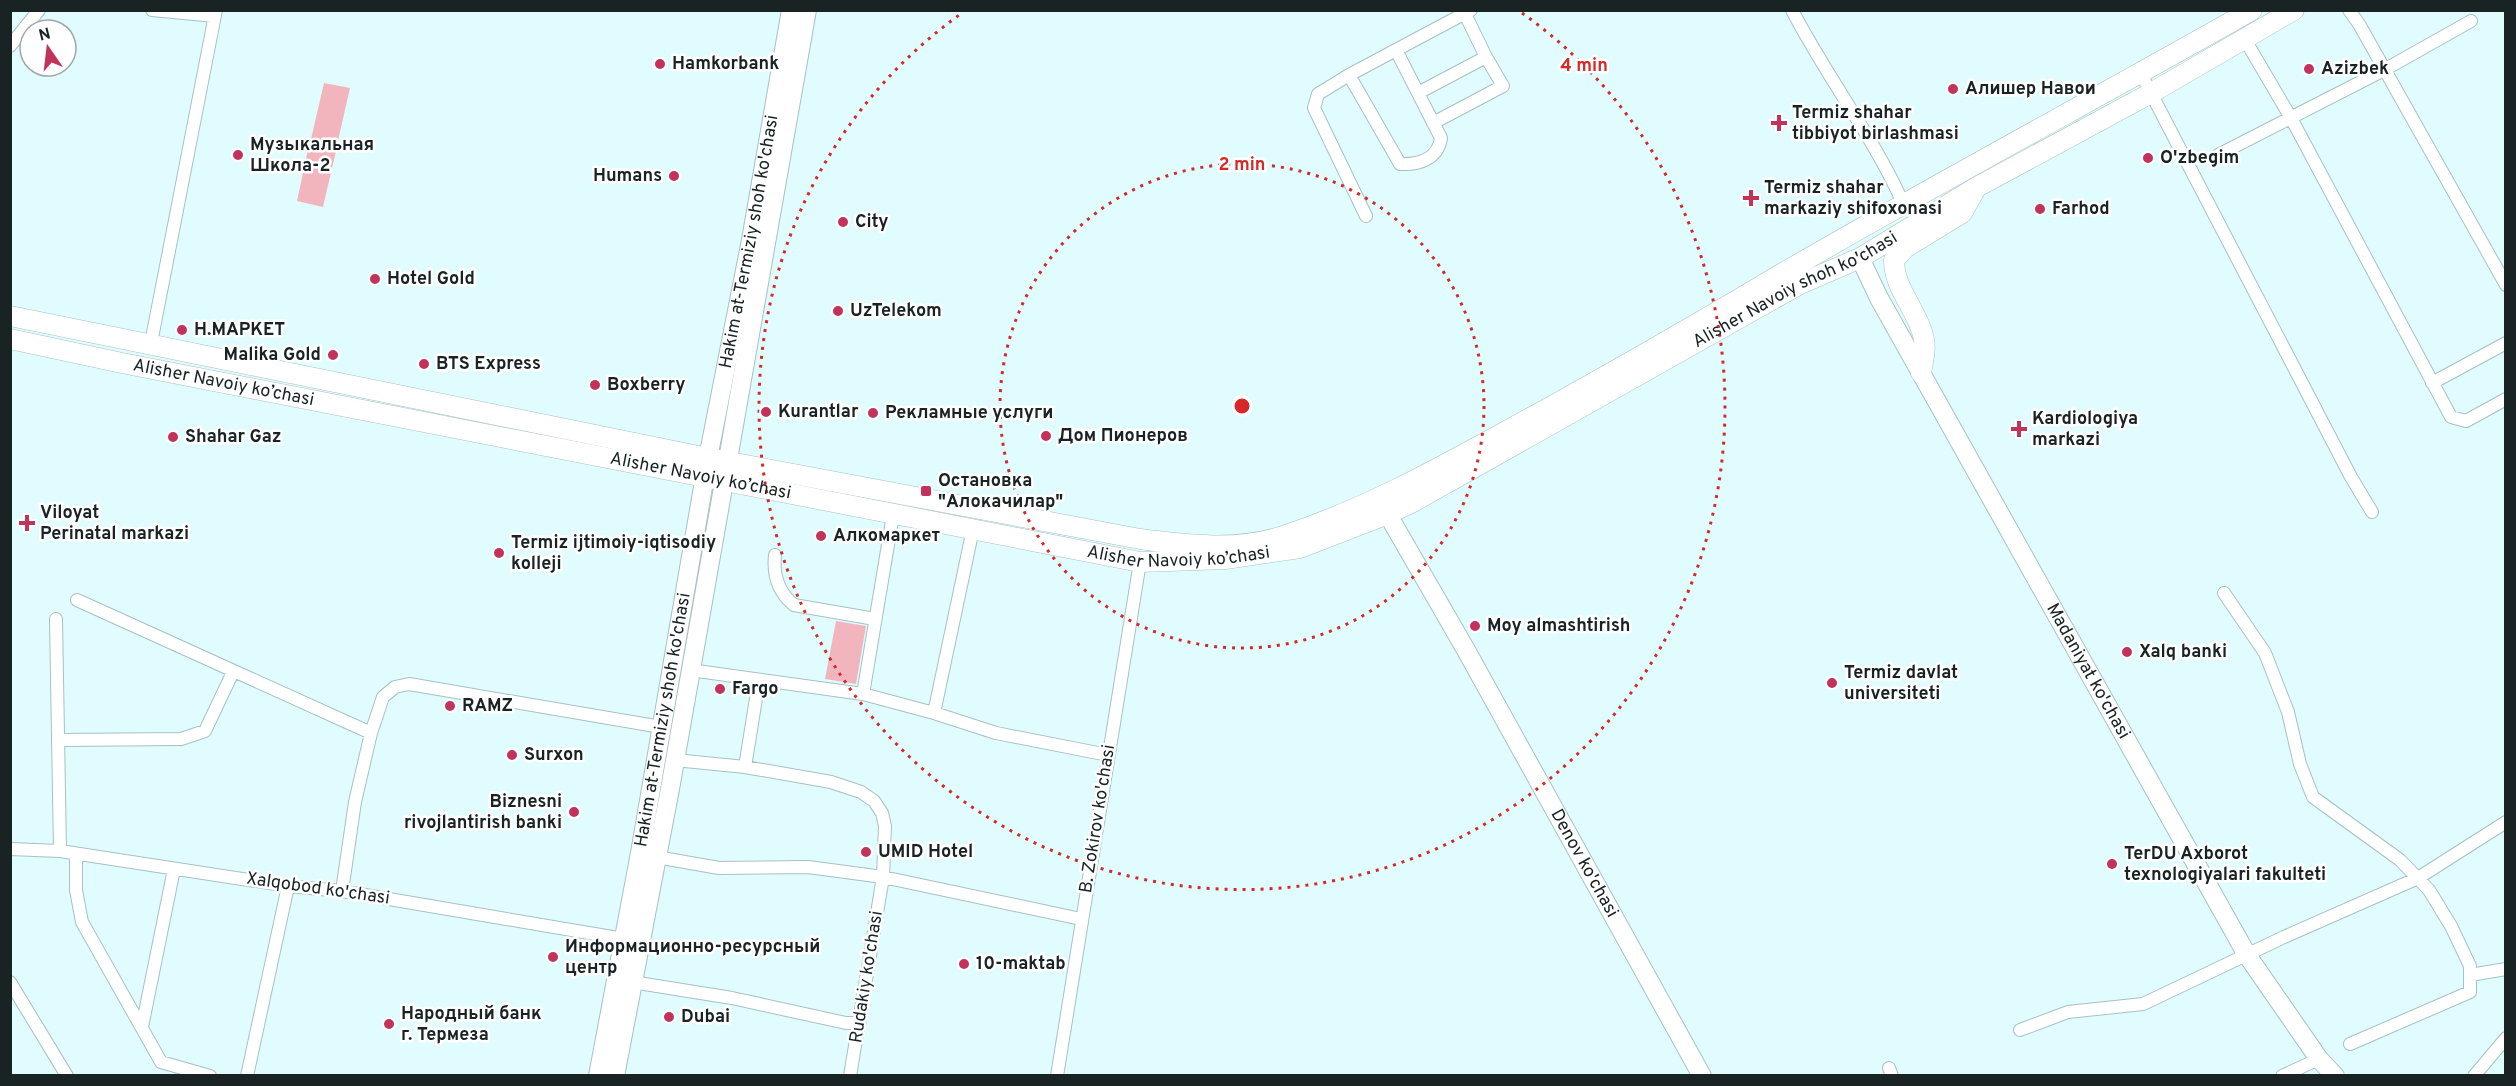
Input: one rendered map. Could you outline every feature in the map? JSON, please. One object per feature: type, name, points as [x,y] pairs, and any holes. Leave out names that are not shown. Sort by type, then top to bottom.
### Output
[{"type":"main road","name":"Hakim at-Termiziy shoh ko'chasi","points":[[615,1076],[690,670],[717,459],[790,10]]},
{"type":"main road","name":"Hakim at-Termiziy shoh ko'chasi","points":[[717,459],[807,10]]},
{"type":"main road","name":"Alisher Navoiy shoh ko'chasi","points":[[1383,506],[1423,476],[1633,361],[1903,203],[2141,74],[2252,10]]},
{"type":"main road","name":"Alisher Navoiy shoh ko'chasi","points":[[1383,506],[1413,502],[1800,284],[1858,258],[1977,187],[2151,93],[2294,10]]},
{"type":"main road","points":[[1921,372],[1925,346],[1923,335],[1899,286],[1894,272],[1894,260],[1905,248],[1962,213],[1977,187]]},
{"type":"main road","points":[[1903,203],[1914,210],[1916,222]]},
{"type":"main road","points":[[1845,237],[1844,250],[1847,255],[1858,258]]},
{"type":"main road","name":"Madaniyat ko'chasi","points":[[1858,258],[2247,955],[2319,1059],[2335,1076]]},
{"type":"main road","name":"Alisher Navoiy ko’chasi","points":[[10,316],[717,459],[1132,538],[1189,545],[1240,544],[1282,537],[1383,506]]},
{"type":"main road","name":"Alisher Navoiy ko’chasi","points":[[10,339],[122,363],[1140,562],[1225,559],[1300,548],[1383,506]]},
{"type":"main road","points":[[423,421],[427,400]]},
{"type":"main road","name":"Hakim at-Termiziy shoh ko'chasi","points":[[598,1076],[662,727],[715,479]]},
{"type":"main road","name":"Denov ko'chasi","points":[[1383,506],[1466,650],[1702,1076]]},
{"type":"street","points":[[10,46],[39,10]]},
{"type":"street","points":[[151,343],[215,13],[152,10]]},
{"type":"street","points":[[1792,10],[1813,52],[1889,175],[1903,203]]},
{"type":"street","points":[[2349,10],[2505,285]]},
{"type":"street","points":[[1366,216],[1314,108],[1318,94],[1349,75],[1468,12],[1486,57],[1503,86],[1433,123]]},
{"type":"street","points":[[2218,155],[2384,70],[2471,21]]},
{"type":"street","points":[[2244,38],[2291,118],[2451,417],[2466,421],[2505,399]]},
{"type":"street","points":[[1349,75],[1400,164],[1411,165],[1425,161],[1440,147],[1441,138],[1396,50]]},
{"type":"street","points":[[1418,93],[1486,57]]},
{"type":"street","points":[[2141,74],[2351,477],[2372,512]]},
{"type":"street","points":[[2432,383],[2505,343]]},
{"type":"street","points":[[863,694],[893,515]]},
{"type":"street","points":[[934,713],[973,530]]},
{"type":"street","points":[[775,555],[773,573],[787,599],[794,605],[875,619]]},
{"type":"street","name":"B. Zokirov ko'chasi","points":[[1057,1076],[1140,562]]},
{"type":"street","points":[[2224,593],[2265,653],[2288,712],[2300,764],[2313,797],[2400,860],[2418,878],[2429,890],[2451,926],[2470,966],[2470,992],[2350,1044]]},
{"type":"street","points":[[77,600],[371,733]]},
{"type":"street","points":[[56,619],[60,851]]},
{"type":"street","points":[[690,670],[863,694],[996,733],[1108,755]]},
{"type":"street","points":[[58,740],[181,739],[205,731],[233,672]]},
{"type":"street","points":[[746,767],[759,680]]},
{"type":"street","points":[[342,891],[355,802],[371,733],[383,697],[395,687],[410,684],[662,727]]},
{"type":"street","name":"Rudakiy ko'chasi","points":[[675,760],[746,767],[831,782],[861,792],[874,801],[882,813],[885,826],[883,878],[850,1076]]},
{"type":"street","points":[[2020,1030],[2068,1012],[2143,1004],[2418,878],[2505,822]]},
{"type":"street","name":"Xalqobod ko'chasi","points":[[10,849],[60,851],[288,886],[342,891],[624,939]]},
{"type":"street","points":[[76,854],[76,890],[82,922],[161,1062],[210,1076]]},
{"type":"street","points":[[656,857],[719,868],[808,867],[883,878],[1081,919]]},
{"type":"street","points":[[141,1027],[174,869]]},
{"type":"street","points":[[247,1076],[288,886]]},
{"type":"street","points":[[2470,975],[2505,969]]},
{"type":"street","points":[[10,982],[63,1074]]},
{"type":"street","points":[[632,982],[732,998],[846,1023],[860,1023]]},
{"type":"street","points":[[2474,1076],[2505,1038]]},
{"type":"street","points":[[2282,1076],[2319,1059]]},
{"type":"shaded area","points":[[324,83],[350,88],[337,145],[311,139]]},
{"type":"shaded area","points":[[309,145],[336,151],[323,207],[297,201]]},
{"type":"shaded area","points":[[836,621],[866,626],[856,684],[825,679]]},
{"type":"place","name":"Hamkorbank","points":[[660,64]]},
{"type":"place","name":"Azizbek","points":[[2309,69]]},
{"type":"place","name":"Алишер Навои","points":[[1953,89]]},
{"type":"place","name":"Termiz shahar tibbiyot birlashmasi","points":[[1779,123]]},
{"type":"place","name":"Музыкальная Школа-2","points":[[238,155]]},
{"type":"place","name":"O'zbegim","points":[[2148,158]]},
{"type":"place","name":"Humans","points":[[674,176]]},
{"type":"place","name":"Termiz shahar markaziy shifoxonasi","points":[[1751,198]]},
{"type":"place","name":"Farhod","points":[[2040,209]]},
{"type":"place","name":"City","points":[[843,222]]},
{"type":"place","name":"Hotel Gold","points":[[375,279]]},
{"type":"place","name":"UzTelekom","points":[[838,311]]},
{"type":"place","name":"Н.МАРКЕТ","points":[[182,330]]},
{"type":"place","name":"Malika Gold","points":[[333,355]]},
{"type":"place","name":"BTS Express","points":[[424,364]]},
{"type":"place","name":"Boxberry","points":[[595,385]]},
{"type":"place","name":"Kurantlar","points":[[766,412]]},
{"type":"place","name":"Рекламные услуги","points":[[873,413]]},
{"type":"place","name":"Kardiologiya markazi","points":[[2019,429]]},
{"type":"place","name":"Дом Пионеров","points":[[1046,436]]},
{"type":"place","name":"Shahar Gaz","points":[[173,437]]},
{"type":"place","name":"Остановка \"Алокачилар\"","points":[[926,491]]},
{"type":"place","name":"Viloyat Perinatal markazi","points":[[27,523]]},
{"type":"place","name":"Алкомаркет","points":[[821,536]]},
{"type":"place","name":"Termiz ijtimoiy-iqtisodiy kolleji","points":[[499,553]]},
{"type":"place","name":"Moy almashtirish","points":[[1475,626]]},
{"type":"place","name":"Xalq banki","points":[[2127,652]]},
{"type":"place","name":"Termiz davlat universiteti","points":[[1832,683]]},
{"type":"place","name":"Fargo","points":[[720,689]]},
{"type":"place","name":"RAMZ","points":[[450,706]]},
{"type":"place","name":"Surxon","points":[[512,755]]},
{"type":"place","name":"Biznesni rivojlantirish banki","points":[[574,812]]},
{"type":"place","name":"UMID Hotel","points":[[866,852]]},
{"type":"place","name":"TerDU Axborot texnologiyalari fakulteti","points":[[2112,864]]},
{"type":"place","name":"Информационно-ресурсный центр","points":[[553,957]]},
{"type":"place","name":"10-maktab","points":[[964,964]]},
{"type":"place","name":"Dubai","points":[[669,1017]]},
{"type":"place","name":"Народный банк г. Термеза","points":[[389,1024]]}]
